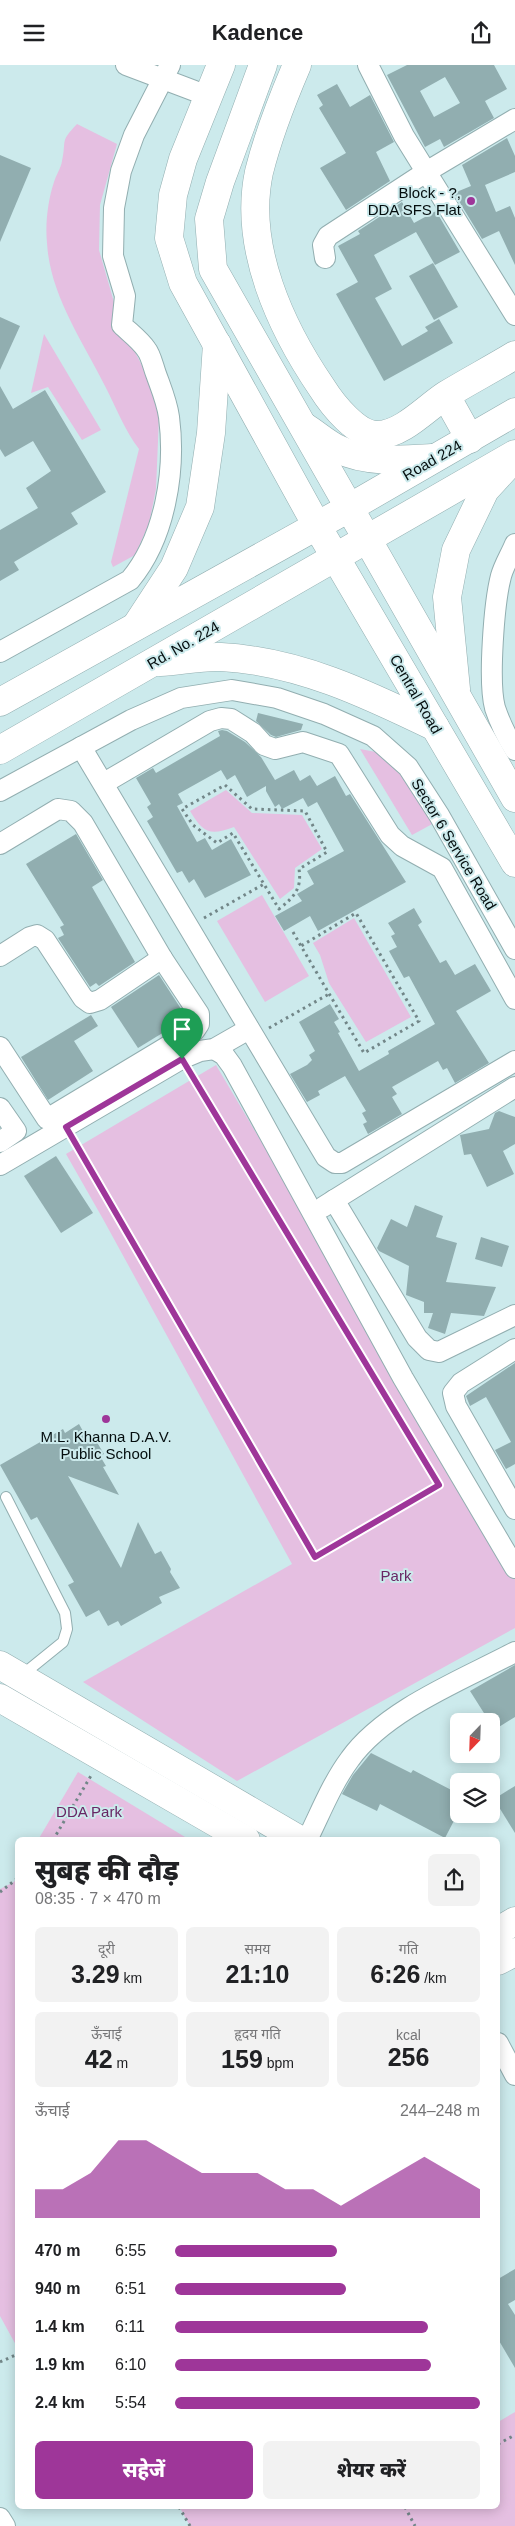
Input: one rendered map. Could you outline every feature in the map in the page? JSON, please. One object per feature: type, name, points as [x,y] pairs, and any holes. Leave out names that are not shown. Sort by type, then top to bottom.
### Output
[{"type":"main road","name":"Central Road","points":[[221,65],[183,159],[173,195],[169,238],[183,283],[317,526],[515,863]]},
{"type":"main road","points":[[263,65],[220,182],[209,219],[213,269],[456,698],[515,798]]},
{"type":"main road","points":[[297,65],[280,103],[259,173],[256,221],[260,257],[274,301],[291,335],[334,407],[368,433],[378,435],[391,432],[446,396],[515,355]]},
{"type":"main road","points":[[136,627],[174,567],[200,507],[211,433],[217,344]]},
{"type":"main road","points":[[446,396],[470,439]]},
{"type":"main road","name":"Road 224","points":[[349,508],[515,412]]},
{"type":"main road","points":[[300,423],[339,449],[376,459],[407,460],[438,457]]},
{"type":"main road","points":[[366,539],[515,454]]},
{"type":"main road","points":[[456,698],[447,597],[456,550],[485,490],[515,458]]},
{"type":"main road","points":[[0,702],[349,508]]},
{"type":"main road","name":"Rd. No. 224","points":[[0,750],[366,539]]},
{"type":"main road","points":[[153,663],[221,657],[318,675],[376,698],[435,727]]},
{"type":"main road","points":[[10,1671],[295,1837]]},
{"type":"main road","points":[[0,1698],[241,1837]]},
{"type":"main road","points":[[500,1930],[515,1921]]},
{"type":"main road","points":[[500,1960],[515,1952]]},
{"type":"street","points":[[126,65],[166,73],[208,96]]},
{"type":"street","points":[[368,65],[387,104],[426,172],[515,314]]},
{"type":"street","points":[[0,652],[130,580],[143,565],[154,538],[166,497],[170,457],[169,417],[164,396],[147,349],[122,325],[125,296],[113,256],[114,208],[121,171],[134,135],[166,73]]},
{"type":"street","points":[[325,258],[323,245],[328,236],[426,172],[515,119]]},
{"type":"street","points":[[515,544],[501,575],[494,634],[493,669],[495,706],[506,735],[515,750]]},
{"type":"street","name":"Sector 6 Service Road","points":[[0,791],[131,719],[182,698],[232,690],[278,698],[324,714],[373,736],[408,767],[439,815],[515,949]]},
{"type":"street","points":[[104,783],[210,721],[220,718],[231,719],[242,725],[264,745],[275,749],[303,742],[339,754],[390,835],[402,846],[442,868],[515,999]]},
{"type":"street","points":[[81,747],[326,1157],[335,1163],[342,1163],[515,1061]]},
{"type":"street","points":[[0,844],[58,809],[71,811],[83,823],[162,958],[199,1014],[199,1024],[195,1030],[57,1126],[28,1149],[0,1165]]},
{"type":"street","points":[[0,956],[30,937],[37,935],[45,940],[83,998],[90,1003],[100,1000],[162,958]]},
{"type":"street","points":[[57,1126],[182,1059],[200,1051],[214,1049],[252,1033]]},
{"type":"street","points":[[0,1047],[57,1126]]},
{"type":"street","points":[[214,1049],[224,1055],[232,1066],[402,1378],[515,1568]]},
{"type":"street","points":[[312,1213],[515,1087]]},
{"type":"street","points":[[0,1108],[8,1136],[28,1149]]},
{"type":"street","points":[[334,1200],[417,1337],[429,1350],[439,1353],[515,1315]]},
{"type":"street","points":[[515,1349],[461,1383],[453,1393],[456,1406],[515,1509]]},
{"type":"street","points":[[308,1837],[349,1760],[363,1743],[397,1717],[426,1699],[515,1652]]},
{"type":"street","points":[[500,2047],[515,2075]]},
{"type":"street","points":[[0,2518],[5,2526]]},
{"type":"lane","points":[[6,1497],[65,1613],[67,1629],[63,1642],[10,1671]]},
{"type":"path","points":[[225,785],[252,809],[305,811],[327,852],[299,869],[301,882],[295,896],[279,909],[264,884],[233,833],[217,843],[193,825],[182,809],[225,785]]},
{"type":"path","points":[[189,927],[264,884]]},
{"type":"path","points":[[293,932],[364,1053],[418,1021],[356,913],[301,945]]},
{"type":"path","points":[[252,1033],[329,994]]},
{"type":"path","points":[[57,1126],[315,1557],[439,1485],[182,1059]]},
{"type":"path","points":[[55,1837],[102,1757]]},
{"type":"path","points":[[0,1891],[15,1881]]},
{"type":"path","points":[[0,2362],[15,2355]]},
{"type":"path","points":[[500,2443],[515,2435]]},
{"type":"path","points":[[180,2509],[190,2526]]},
{"type":"path","points":[[406,2509],[416,2526]]},
{"type":"green space","points":[[77,124],[117,144],[100,205],[99,250],[120,323],[150,381],[159,417],[156,489],[149,524],[135,555],[113,567],[111,562],[139,449],[125,427],[68,317],[54,281],[49,262],[46,236],[52,189],[61,164],[65,141]]},
{"type":"green space","points":[[44,334],[101,430],[82,440],[48,387],[31,393]]},
{"type":"green space","points":[[360,749],[397,756],[436,822],[412,835]]},
{"type":"green space","points":[[226,790],[252,813],[302,815],[322,849],[295,868],[294,888],[280,899],[234,827],[213,832],[208,831],[199,824],[190,811]]},
{"type":"green space","points":[[262,895],[309,976],[265,1002],[217,921]]},
{"type":"green space","points":[[354,918],[411,1017],[366,1042],[329,983],[320,955],[313,943]]},
{"type":"green space","name":"Park","points":[[216,1065],[515,1571],[515,1628],[237,1781],[83,1682],[292,1564],[66,1154]]},
{"type":"green space","name":"DDA Park","points":[[78,1772],[185,1837],[40,1837]]},
{"type":"green space","points":[[15,1880],[15,2343],[0,2316],[0,1889]]},
{"type":"green space","points":[[515,2412],[515,2526],[190,2526],[181,2509],[500,2509],[500,2421]]},
{"type":"building","points":[[407,65],[494,65],[507,89],[485,101],[494,118],[444,147],[440,139],[425,147],[387,75]],"holes":[[[445,77],[460,103],[434,117],[420,91]]]},
{"type":"building","points":[[337,84],[350,107],[370,95],[394,142],[376,152],[390,181],[346,210],[320,168],[346,153],[319,108],[323,105],[317,95]]},
{"type":"building","name":"Block - ?, DDA SFS Flat","points":[[507,138],[515,156],[515,172],[485,185],[496,212],[510,206],[515,218],[515,265],[499,231],[482,239],[454,193],[471,186],[462,165]]},
{"type":"building","points":[[0,155],[31,168],[0,242]]},
{"type":"building","points":[[402,202],[414,223],[436,211],[460,252],[435,265],[416,232],[374,255],[392,289],[375,298],[402,346],[428,331],[425,327],[439,319],[453,343],[384,381],[336,294],[358,282],[338,246],[360,234],[358,231]]},
{"type":"building","points":[[433,263],[458,307],[434,320],[409,276]]},
{"type":"building","points":[[0,317],[20,326],[0,370]]},
{"type":"building","points":[[0,386],[13,409],[45,390],[106,492],[71,513],[78,524],[14,562],[19,570],[0,581],[0,530],[38,508],[26,488],[51,471],[33,441],[5,457],[0,449]]},
{"type":"building","points":[[258,713],[303,724],[301,730],[276,737],[271,735],[256,721]]},
{"type":"building","points":[[222,730],[245,742],[261,757],[275,780],[294,770],[300,781],[310,775],[317,786],[335,776],[346,796],[350,794],[406,882],[318,931],[310,916],[284,931],[275,916],[302,901],[297,894],[314,884],[307,871],[344,851],[317,802],[308,807],[303,798],[282,809],[279,804],[275,807],[266,791],[266,786],[247,797],[235,775],[227,780],[221,770],[178,794],[183,803],[177,806],[197,842],[205,838],[212,850],[231,839],[251,875],[205,898],[194,879],[189,883],[182,871],[177,873],[147,821],[153,817],[147,807],[151,804],[136,778],[153,768],[156,773],[220,736],[218,731]]},
{"type":"building","points":[[76,834],[103,880],[92,887],[135,962],[99,986],[96,983],[90,987],[58,938],[64,935],[60,927],[64,925],[26,864]]},
{"type":"building","points":[[414,908],[422,922],[418,925],[440,963],[446,960],[455,975],[475,964],[491,991],[456,1011],[489,1063],[455,1083],[447,1068],[443,1070],[438,1061],[392,1087],[397,1094],[392,1097],[402,1114],[368,1134],[363,1124],[367,1122],[362,1113],[366,1111],[345,1076],[318,1091],[320,1095],[307,1102],[290,1074],[307,1065],[312,1060],[309,1055],[315,1051],[299,1022],[330,1004],[339,1019],[334,1022],[340,1032],[338,1033],[359,1071],[389,1054],[388,1051],[435,1024],[409,976],[404,978],[389,951],[397,947],[391,936],[395,934],[388,923]]},
{"type":"building","points":[[159,975],[187,1018],[138,1048],[111,1007]]},
{"type":"building","points":[[91,1015],[98,1026],[74,1041],[93,1071],[48,1100],[21,1057]]},
{"type":"building","points":[[499,1111],[515,1117],[515,1144],[503,1151],[514,1174],[487,1187],[471,1154],[464,1155],[460,1135],[489,1129],[495,1113]]},
{"type":"building","points":[[56,1156],[93,1213],[61,1233],[24,1176]]},
{"type":"building","points":[[415,1205],[443,1216],[436,1237],[457,1243],[446,1282],[496,1287],[484,1316],[451,1313],[445,1334],[428,1328],[433,1313],[424,1313],[424,1302],[406,1295],[409,1266],[379,1251],[377,1248],[391,1219],[407,1227]]},
{"type":"building","points":[[481,1237],[509,1246],[502,1267],[475,1259]]},
{"type":"building","points":[[515,1363],[515,1464],[506,1469],[495,1450],[511,1442],[486,1397],[470,1406],[466,1396]]},
{"type":"building","points":[[79,1424],[89,1442],[95,1439],[104,1454],[100,1456],[106,1466],[103,1467],[119,1495],[68,1476],[121,1568],[138,1522],[155,1554],[161,1551],[171,1569],[170,1572],[180,1588],[159,1597],[162,1603],[121,1626],[118,1621],[108,1626],[99,1610],[86,1617],[68,1585],[74,1582],[37,1517],[31,1520],[0,1465],[63,1429],[65,1433]]},
{"type":"building","points":[[515,1665],[515,1717],[500,1726],[500,1713],[484,1713],[470,1691]]},
{"type":"building","points":[[371,1753],[411,1773],[413,1770],[450,1789],[450,1823],[453,1823],[446,1837],[443,1837],[380,1804],[377,1811],[342,1794],[353,1775]]},
{"type":"building","points":[[515,1786],[515,1833],[500,1809],[500,1795]]},
{"type":"building","points":[[515,2269],[515,2300],[508,2304],[515,2315],[515,2368],[500,2342],[500,2278]]},
{"type":"place","name":"Block - ?, DDA SFS Flat","points":[[471,201]]},
{"type":"place","name":"M.L. Khanna D.A.V. Public School","points":[[106,1419]]},
{"type":"route","points":[[182,1059],[439,1485],[315,1557],[66,1127],[182,1059]]}]
